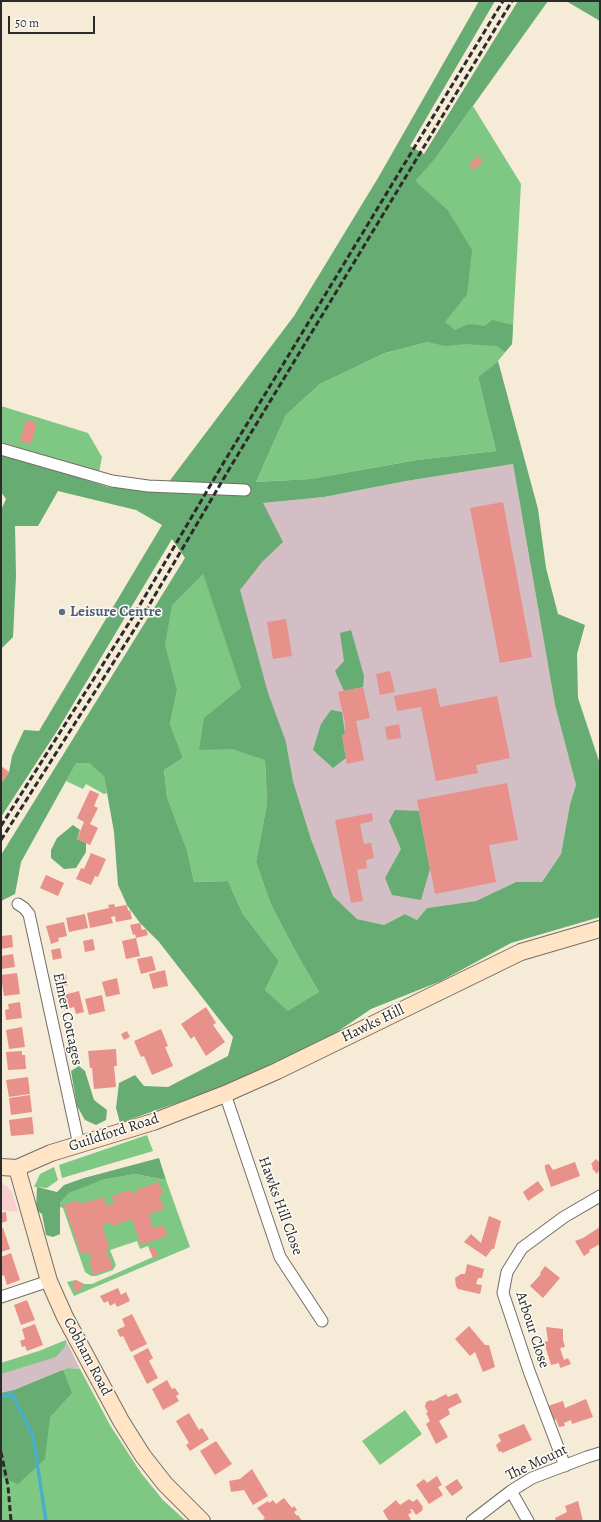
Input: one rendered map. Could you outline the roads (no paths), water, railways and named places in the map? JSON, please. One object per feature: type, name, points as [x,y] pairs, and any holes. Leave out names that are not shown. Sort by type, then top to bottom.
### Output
[{"type":"main road","name":"Hawks Hill","points":[[225,1094],[277,1071],[521,952],[600,929]]},
{"type":"main road","name":"Guildford Road","points":[[1,1167],[17,1168],[51,1153],[152,1122],[225,1094]]},
{"type":"main road","name":"Cobham Road","points":[[17,1168],[49,1281],[65,1316],[128,1432],[144,1456],[165,1484],[202,1521]]},
{"type":"street","points":[[1,448],[112,481],[148,486],[245,490]]},
{"type":"street","name":"Elmer Cottages","points":[[18,904],[29,914],[78,1145]]},
{"type":"street","name":"Hawks Hill Close","points":[[225,1094],[280,1257],[322,1321]]},
{"type":"street","name":"Arbour Close","points":[[565,1466],[529,1371],[503,1293],[507,1272],[522,1248],[564,1217],[600,1196]]},
{"type":"street","points":[[1,1297],[49,1281]]},
{"type":"street","name":"The Mount","points":[[472,1521],[511,1490],[532,1478],[600,1453]]},
{"type":"street","points":[[511,1490],[528,1521]]},
{"type":"waterway","points":[[1,1397],[12,1394],[33,1436],[46,1521]]},
{"type":"railway","points":[[1,826],[134,615],[224,462],[503,1]]},
{"type":"railway","points":[[1,840],[141,619],[231,466],[512,1]]},
{"type":"railway","points":[[1,1452],[8,1486],[11,1521]]},
{"type":"place","name":"Leisure Centre","points":[[62,612]]}]
